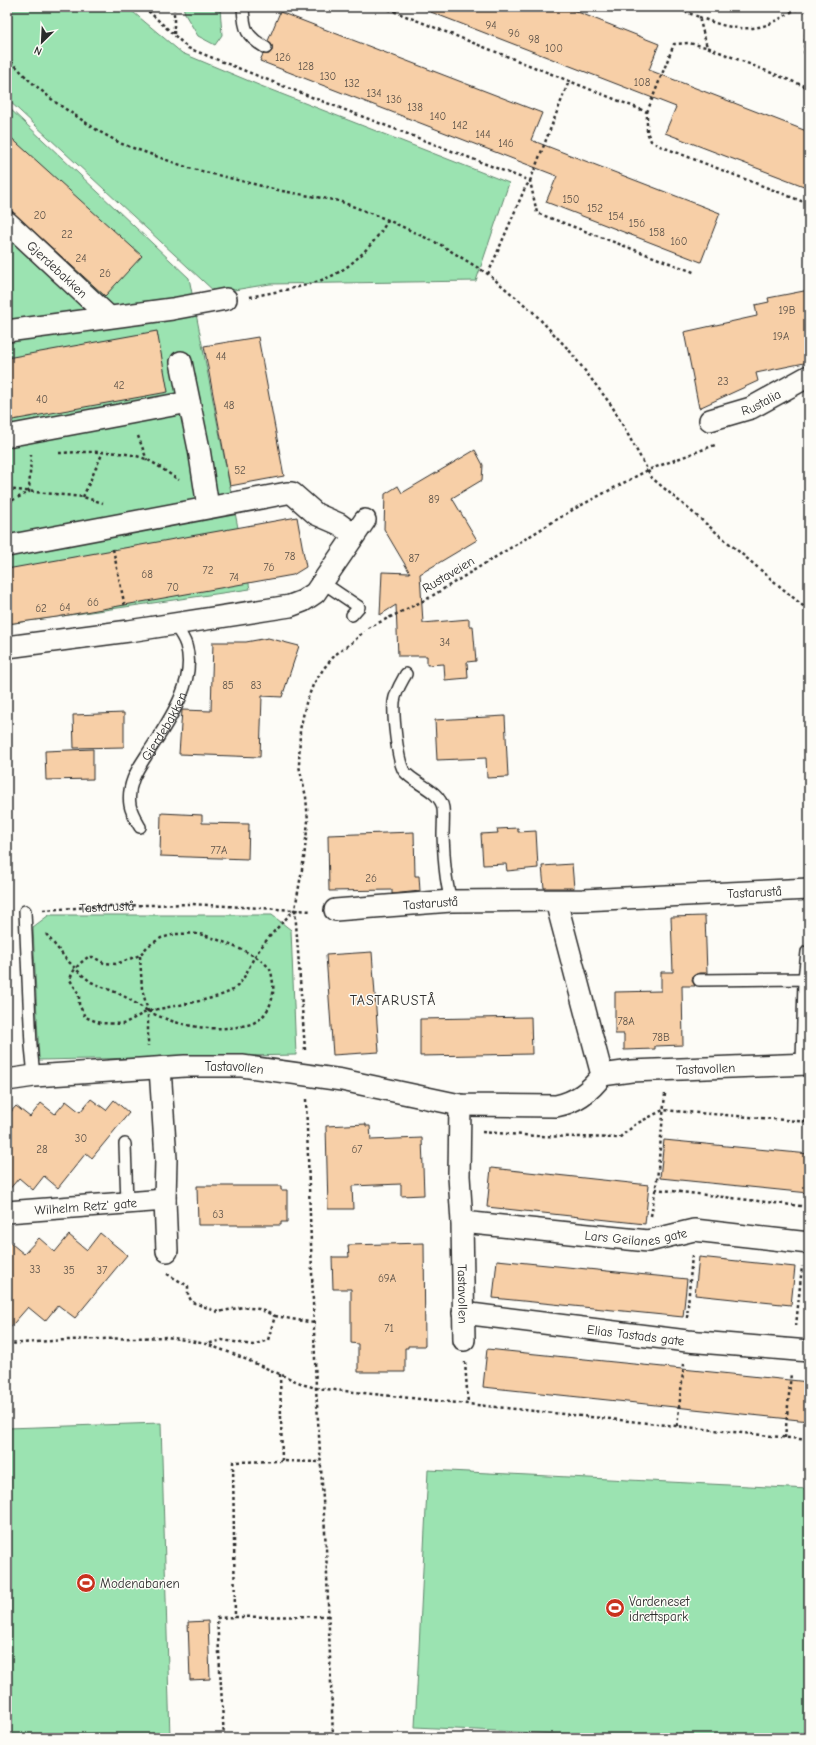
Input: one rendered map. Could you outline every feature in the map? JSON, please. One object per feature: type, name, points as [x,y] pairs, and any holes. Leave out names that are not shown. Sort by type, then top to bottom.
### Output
[{"type":"street","name":"Gjerdebakken","points":[[7,222],[108,317]]},
{"type":"street","points":[[7,331],[172,309],[226,300]]},
{"type":"street","points":[[182,362],[207,500]]},
{"type":"street","name":"Rustalia","points":[[710,420],[751,408],[809,376]]},
{"type":"street","points":[[7,436],[189,402]]},
{"type":"street","points":[[7,546],[207,500],[292,493],[316,514],[339,524],[359,527],[315,593],[303,601],[290,606],[129,631],[7,647]]},
{"type":"street","name":"Tastarustå","points":[[335,910],[451,901],[556,901],[809,889]]},
{"type":"street","points":[[556,901],[602,1075]]},
{"type":"street","name":"Tastavollen","points":[[7,1080],[34,1076],[186,1066],[242,1066],[306,1074],[460,1105],[556,1106],[579,1098],[594,1086],[602,1075],[632,1071],[690,1070],[805,1064]]},
{"type":"street","points":[[154,1068],[166,1159],[165,1200],[167,1251]]},
{"type":"street","name":"Tastavollen","points":[[460,1105],[459,1176],[462,1222],[464,1340]]},
{"type":"street","name":"Wilhelm Retz' gate","points":[[7,1212],[165,1200]]},
{"type":"street","name":"Lars Geilanes gate","points":[[462,1222],[648,1241],[694,1230],[809,1243]]},
{"type":"street","name":"Elias Tastads gate","points":[[463,1313],[687,1341],[809,1351]]},
{"type":"lane","points":[[243,7],[246,33],[254,41],[266,48]]},
{"type":"lane","points":[[322,582],[359,607],[352,615]]},
{"type":"lane","name":"Gjerdebakken","points":[[140,827],[130,804],[132,783],[137,769],[164,727],[183,692],[188,670],[186,646],[174,624]]},
{"type":"lane","points":[[406,674],[394,702],[399,761],[404,771],[440,799],[443,807],[446,885],[451,901]]},
{"type":"lane","points":[[25,911],[31,1046],[34,1076]]},
{"type":"lane","points":[[805,1064],[804,979],[808,952]]},
{"type":"lane","points":[[699,980],[804,979]]},
{"type":"lane","points":[[125,1144],[127,1203]]},
{"type":"path","points":[[144,7],[188,48],[530,181]]},
{"type":"path","points":[[174,7],[174,35]]},
{"type":"path","points":[[383,7],[647,112]]},
{"type":"path","points":[[673,7],[699,18],[730,27],[744,29],[773,22],[801,7]]},
{"type":"path","points":[[809,9],[804,50],[809,72]]},
{"type":"path","points":[[699,18],[707,47]]},
{"type":"path","points":[[809,88],[707,47],[689,43],[674,44],[647,112],[647,132],[651,141],[660,146],[809,204]]},
{"type":"path","points":[[7,56],[29,80],[55,102],[100,132],[122,144],[189,168],[282,190],[339,201],[388,220],[441,245],[488,274],[532,311],[569,350],[612,406],[652,478],[809,611]]},
{"type":"path","points":[[488,274],[525,188],[530,181],[569,81]]},
{"type":"path","points":[[530,181],[537,213],[696,273]]},
{"type":"path","points":[[226,300],[234,300],[272,292],[328,278],[346,267],[367,249],[381,233],[388,220]]},
{"type":"path","name":"Rustaveien","points":[[333,1738],[316,1388],[306,1074],[295,909],[304,858],[308,821],[306,797],[299,766],[300,730],[306,703],[313,685],[324,668],[336,654],[354,642],[368,628],[427,599],[574,509],[648,470],[719,443]]},
{"type":"path","points":[[53,453],[102,452],[128,454],[147,460],[207,500]]},
{"type":"path","points":[[83,497],[102,452]]},
{"type":"path","points":[[29,492],[31,454]]},
{"type":"path","points":[[24,455],[38,454]]},
{"type":"path","points":[[7,489],[83,497],[108,504]]},
{"type":"path","points":[[7,503],[29,492]]},
{"type":"path","points":[[115,558],[129,631]]},
{"type":"path","name":"Tastarustå","points":[[53,908],[191,904],[314,911],[335,910]]},
{"type":"path","points":[[44,930],[75,969],[91,982],[122,995],[148,1011],[173,1022],[202,1027],[247,1025],[257,1021],[272,1003],[274,992],[270,969],[255,957],[231,945],[198,934],[176,934],[161,938],[148,946],[140,956],[116,964],[104,963],[93,957],[88,957],[75,969],[71,974],[70,980],[79,996],[80,1009],[85,1017],[100,1023],[123,1024],[148,1011],[225,994],[234,990],[245,978],[255,957],[295,909]]},
{"type":"path","points":[[140,956],[142,990],[148,1011],[154,1068]]},
{"type":"path","points":[[460,1130],[536,1136],[619,1138],[636,1124],[663,1110],[809,1122]]},
{"type":"path","points":[[648,1241],[663,1110]]},
{"type":"path","points":[[655,1189],[809,1207]]},
{"type":"path","points":[[167,1251],[165,1271],[167,1276],[188,1286],[188,1294],[192,1302],[218,1312],[243,1307],[260,1308],[275,1316],[314,1323]]},
{"type":"path","points":[[688,1294],[692,1260]]},
{"type":"path","points":[[799,1306],[802,1271]]},
{"type":"path","points":[[206,1344],[222,1340],[253,1345],[268,1340],[275,1316]]},
{"type":"path","points":[[7,1344],[66,1340],[168,1337],[206,1344],[316,1388],[809,1440]]},
{"type":"path","points":[[464,1340],[468,1404]]},
{"type":"path","points":[[677,1426],[684,1367]]},
{"type":"path","points":[[280,1374],[282,1461]]},
{"type":"path","points":[[785,1438],[791,1378]]},
{"type":"path","points":[[235,1617],[233,1462],[320,1462]]},
{"type":"path","points":[[224,1738],[217,1618],[328,1616]]},
{"type":"green space","points":[[7,7],[127,7],[182,53],[261,86],[509,183],[476,281],[270,284],[216,293],[7,99]]},
{"type":"green space","points":[[183,7],[220,7],[222,35],[215,45],[198,36],[186,16]]},
{"type":"green space","points":[[7,106],[189,278],[250,589],[7,624]]},
{"type":"green space","points":[[49,915],[272,915],[291,930],[296,1055],[39,1060],[33,927]]},
{"type":"green space","name":"Modenabanen","points":[[161,1423],[170,1738],[7,1738],[7,1428]]},
{"type":"green space","name":"Vardeneset idrettspark","points":[[428,1470],[809,1489],[809,1738],[641,1738],[415,1727]]},
{"type":"building","points":[[423,7],[565,7],[659,44],[649,70],[809,132],[809,188],[665,133],[676,107],[423,9]]},
{"type":"building","points":[[280,12],[542,113],[531,140],[720,213],[701,262],[546,202],[557,176],[260,61],[263,54],[269,54],[272,51],[272,45],[268,41]]},
{"type":"building","points":[[7,134],[142,256],[105,296],[7,207]]},
{"type":"building","points":[[809,290],[809,362],[756,373],[758,381],[699,408],[684,332],[757,316],[755,305],[769,302],[768,298]]},
{"type":"building","points":[[157,331],[168,392],[7,421],[7,358]]},
{"type":"building","points":[[258,337],[284,476],[230,486],[204,346]]},
{"type":"building","points":[[475,450],[483,465],[482,480],[452,498],[477,540],[420,574],[423,623],[469,619],[469,626],[473,626],[476,661],[467,662],[468,678],[445,680],[444,664],[427,665],[427,656],[398,656],[396,605],[380,615],[382,572],[410,573],[384,529],[385,494],[398,486],[402,493]]},
{"type":"building","points":[[297,517],[306,567],[293,575],[57,617],[7,624],[7,569]]},
{"type":"building","points":[[268,638],[299,646],[282,697],[262,696],[260,757],[179,754],[182,710],[211,711],[213,642],[246,642]]},
{"type":"building","points":[[124,713],[124,747],[74,748],[73,715]]},
{"type":"building","points":[[505,716],[508,777],[487,778],[486,758],[437,760],[435,720]]},
{"type":"building","points":[[93,749],[93,779],[46,780],[45,751]]},
{"type":"building","points":[[161,813],[202,815],[202,823],[249,824],[248,859],[160,856]]},
{"type":"building","points":[[518,828],[518,832],[536,831],[538,868],[507,871],[506,864],[483,865],[481,834],[498,833],[497,829]]},
{"type":"building","points":[[414,832],[415,876],[419,876],[420,891],[392,894],[392,890],[329,891],[328,835]]},
{"type":"building","points":[[572,864],[574,888],[544,888],[542,866]]},
{"type":"building","points":[[705,916],[707,973],[699,973],[693,976],[692,980],[695,986],[682,986],[683,1045],[655,1046],[655,1049],[624,1050],[624,1034],[615,1034],[615,992],[661,991],[661,972],[673,972],[671,917]]},
{"type":"building","points":[[372,952],[379,1052],[333,1055],[326,955]]},
{"type":"building","points":[[531,1017],[532,1054],[420,1056],[420,1019]]},
{"type":"building","points":[[91,1099],[106,1110],[114,1100],[129,1113],[92,1158],[86,1153],[58,1188],[44,1176],[33,1190],[19,1178],[7,1192],[7,1116],[16,1106],[30,1117],[41,1103],[55,1114],[66,1101],[80,1112]]},
{"type":"building","points":[[366,1124],[366,1126],[370,1126],[371,1140],[422,1138],[424,1195],[401,1196],[401,1184],[352,1186],[353,1209],[328,1209],[326,1126]]},
{"type":"building","points":[[664,1140],[809,1154],[809,1193],[660,1178]]},
{"type":"building","points":[[491,1168],[649,1185],[645,1224],[487,1207]]},
{"type":"building","points":[[197,1186],[281,1186],[281,1190],[287,1190],[287,1222],[281,1222],[281,1225],[198,1225]]},
{"type":"building","points":[[100,1233],[127,1255],[75,1318],[58,1305],[45,1321],[28,1307],[7,1331],[7,1240],[24,1254],[39,1238],[55,1252],[69,1235],[87,1250]]},
{"type":"building","points":[[424,1243],[425,1346],[408,1346],[408,1348],[405,1348],[405,1372],[358,1372],[358,1344],[351,1343],[351,1289],[333,1289],[332,1257],[349,1257],[348,1245]]},
{"type":"building","points":[[699,1257],[795,1267],[791,1305],[695,1295]]},
{"type":"building","points":[[497,1260],[687,1279],[683,1317],[493,1298]]},
{"type":"building","points":[[487,1349],[809,1382],[809,1421],[483,1387]]},
{"type":"building","points":[[208,1621],[210,1679],[190,1680],[188,1622]]},
{"type":"place","name":"Modenabanen","points":[[86,1583]]},
{"type":"place","name":"Vardeneset idrettspark","points":[[615,1608]]},
{"type":"district","name":"TASTARUSTÅ","points":[[393,1000]]}]
